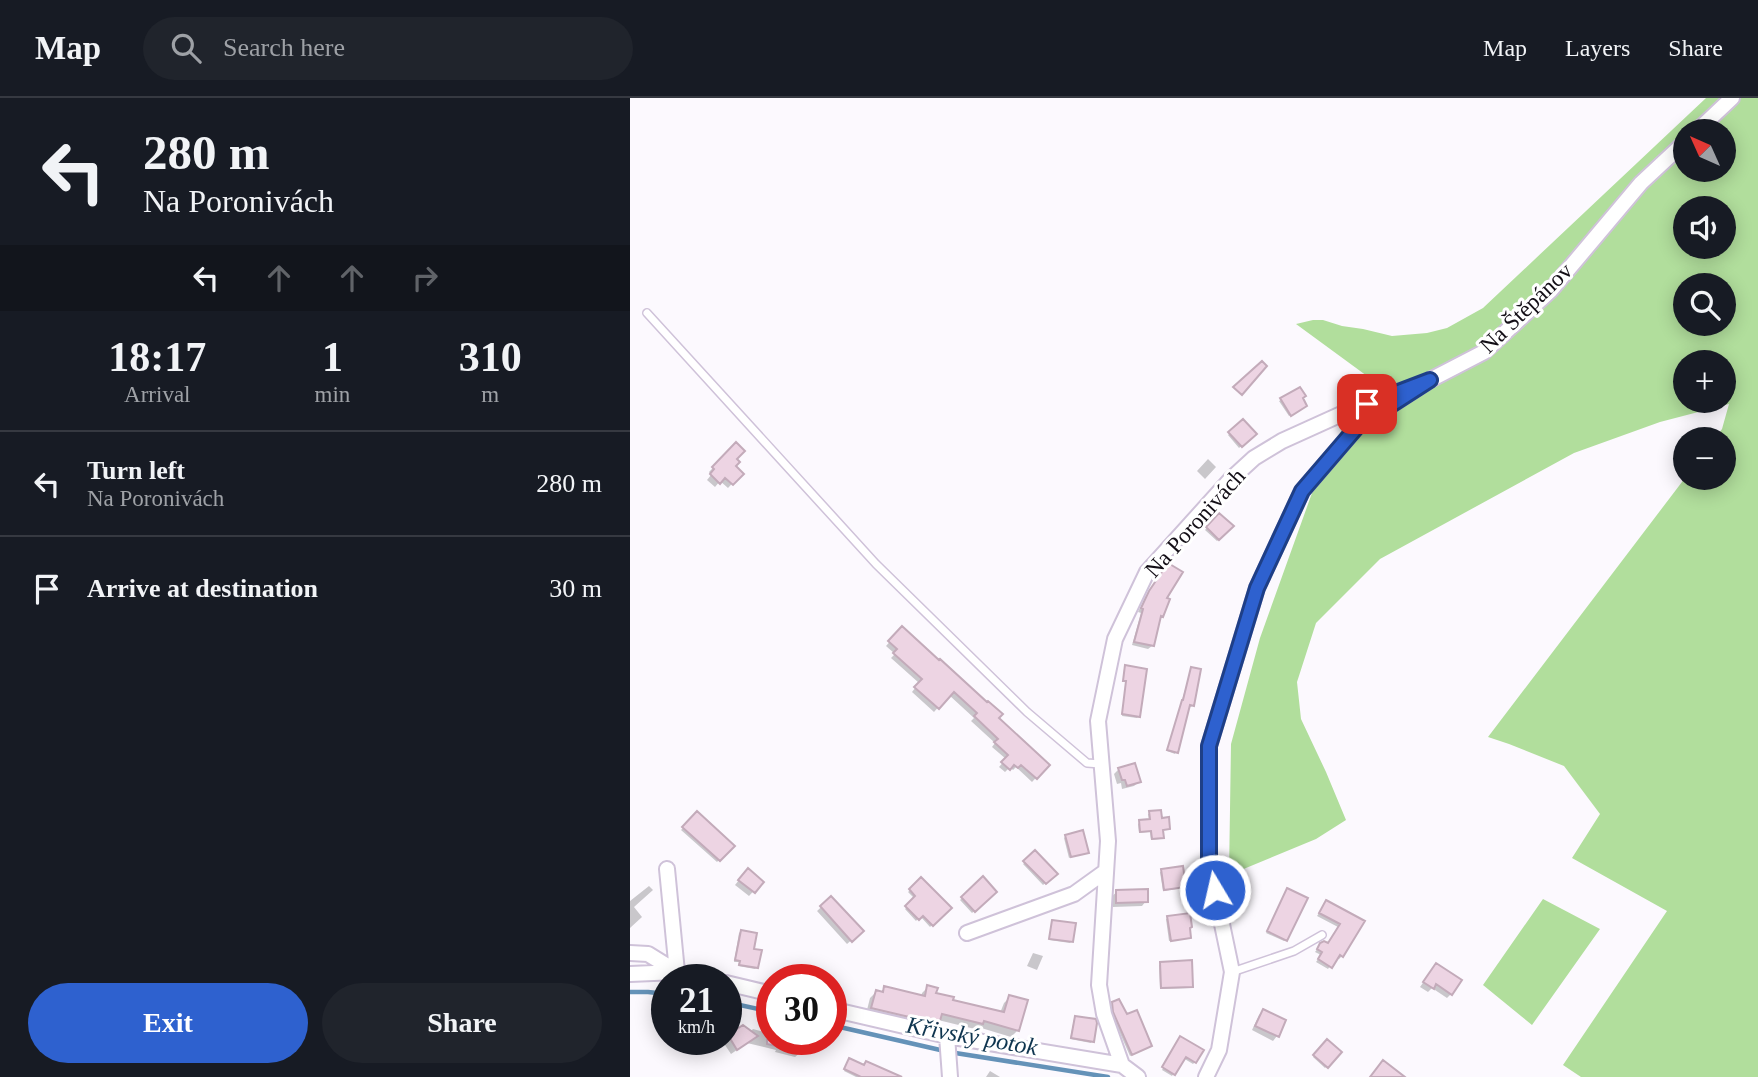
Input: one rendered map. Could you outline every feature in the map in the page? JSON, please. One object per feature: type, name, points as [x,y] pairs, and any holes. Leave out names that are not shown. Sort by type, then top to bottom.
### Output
[{"type":"street","points":[[1710,119],[1732,98]]},
{"type":"street","name":"Na Štěpánov","points":[[1206,1077],[1219,1050],[1232,972],[1209,862],[1209,746],[1257,588],[1302,491],[1357,427],[1430,380],[1484,352],[1551,290],[1642,183],[1673,153]]},
{"type":"street","name":"Na Poronivách","points":[[1122,1065],[1104,1014],[1099,985],[1108,842],[1098,721],[1115,639],[1147,572],[1230,480],[1254,458],[1282,441],[1346,412],[1430,380]]},
{"type":"street","points":[[667,869],[676,964]]},
{"type":"street","points":[[967,933],[1074,894],[1106,871]]},
{"type":"street","points":[[630,953],[648,954],[664,964]]},
{"type":"street","points":[[630,974],[651,973]]},
{"type":"street","points":[[847,1013],[948,1041],[1122,1065],[1138,1077]]},
{"type":"street","points":[[948,1041],[950,1077]]},
{"type":"lane","points":[[647,313],[876,564],[1027,712],[1087,763],[1101,764]]},
{"type":"lane","points":[[1232,972],[1294,951],[1322,934]]},
{"type":"green space","points":[[1706,98],[1758,98],[1758,1077],[1581,1077],[1563,1065],[1667,911],[1572,858],[1600,814],[1564,766],[1488,737],[1676,490],[1736,490],[1736,427],[1723,427],[1726,413],[1736,413],[1736,350],[1673,350],[1673,413],[1694,413],[1660,422],[1574,453],[1380,559],[1316,623],[1297,682],[1301,719],[1346,820],[1316,839],[1229,875],[1231,744],[1260,638],[1312,493],[1367,376],[1296,324],[1323,320],[1392,336],[1447,328],[1483,308],[1673,129],[1673,182],[1736,182],[1736,119],[1684,119]]},
{"type":"green space","points":[[1543,899],[1600,929],[1532,1025],[1483,985]]},
{"type":"building","points":[[1262,361],[1267,366],[1242,395],[1233,387]]},
{"type":"building","points":[[1300,387],[1306,396],[1303,398],[1307,406],[1291,416],[1280,398]]},
{"type":"building","points":[[1243,419],[1257,434],[1242,447],[1228,432]]},
{"type":"building","points":[[736,442],[745,451],[737,459],[740,462],[736,466],[744,474],[733,485],[725,478],[720,484],[710,474],[714,469],[712,467]]},
{"type":"building","points":[[1219,513],[1234,526],[1219,540],[1206,527]]},
{"type":"building","points":[[1168,563],[1183,572],[1167,598],[1170,599],[1163,617],[1161,616],[1154,646],[1134,642],[1143,609],[1141,608]]},
{"type":"building","points":[[902,626],[1003,714],[999,718],[1050,765],[1037,779],[1021,765],[1018,768],[1014,765],[1010,770],[1001,762],[1008,755],[994,742],[998,739],[974,716],[977,713],[954,692],[939,709],[914,687],[922,679],[893,653],[897,649],[888,641]]},
{"type":"building","points":[[1125,665],[1147,669],[1140,717],[1122,714]]},
{"type":"building","points":[[1191,667],[1201,669],[1194,706],[1190,705],[1178,753],[1167,750]]},
{"type":"building","points":[[1135,763],[1141,782],[1127,786],[1118,768]]},
{"type":"building","points":[[1161,810],[1162,818],[1169,817],[1170,829],[1163,830],[1164,838],[1152,839],[1151,831],[1140,832],[1139,820],[1150,819],[1149,811]]},
{"type":"building","points":[[697,811],[735,846],[720,861],[682,827]]},
{"type":"building","points":[[1083,830],[1089,853],[1071,857],[1065,835]]},
{"type":"building","points":[[1035,850],[1058,874],[1046,884],[1023,861]]},
{"type":"building","points":[[1183,866],[1186,887],[1164,890],[1161,869]]},
{"type":"building","points":[[748,868],[764,882],[755,893],[738,880]]},
{"type":"building","points":[[983,876],[997,892],[975,912],[961,897]]},
{"type":"building","points":[[921,877],[952,908],[933,926],[923,916],[919,920],[905,906],[915,896],[909,889]]},
{"type":"building","points":[[1287,888],[1308,898],[1287,941],[1267,931]]},
{"type":"building","points":[[1148,889],[1148,902],[1116,903],[1116,890]]},
{"type":"building","points":[[831,896],[864,931],[852,942],[820,906]]},
{"type":"building","points":[[1326,900],[1365,921],[1343,957],[1340,955],[1332,968],[1318,959],[1322,952],[1317,949],[1320,943],[1328,943],[1340,924],[1319,913]]},
{"type":"building","points":[[1190,913],[1191,938],[1171,941],[1167,916]]},
{"type":"building","points":[[1052,920],[1076,923],[1073,942],[1049,939]]},
{"type":"building","points":[[741,930],[757,933],[754,949],[762,950],[756,968],[742,965],[740,961],[735,960]]},
{"type":"building","points":[[1192,960],[1193,987],[1161,988],[1160,962]]},
{"type":"building","points":[[1436,963],[1462,980],[1452,995],[1436,984],[1434,989],[1423,982]]},
{"type":"building","points":[[927,985],[938,988],[936,993],[954,997],[953,1000],[1004,1012],[1009,995],[1028,1000],[1019,1031],[984,1021],[983,1024],[942,1014],[939,1024],[871,1008],[876,990],[883,992],[884,986],[925,996]]},
{"type":"building","points":[[1119,999],[1127,1014],[1137,1010],[1152,1046],[1132,1055],[1113,1012],[1112,1002]]},
{"type":"building","points":[[1263,1009],[1286,1020],[1279,1037],[1255,1026]]},
{"type":"building","points":[[1075,1016],[1096,1019],[1094,1042],[1071,1038]]},
{"type":"building","points":[[742,1026],[756,1035],[756,1037],[742,1047]]},
{"type":"building","points":[[1180,1036],[1204,1050],[1196,1063],[1186,1057],[1175,1075],[1162,1067]]},
{"type":"building","points":[[1327,1039],[1342,1052],[1328,1068],[1313,1055]]},
{"type":"building","points":[[849,1058],[864,1065],[866,1061],[902,1077],[861,1077],[844,1069]]},
{"type":"building","points":[[1383,1060],[1405,1077],[1370,1077]]},
{"type":"waterway","name":"Křivský potok","points":[[630,992],[651,992]]},
{"type":"waterway","name":"Křivský potok","points":[[742,1005],[756,1009]]},
{"type":"waterway","name":"Křivský potok","points":[[847,1029],[949,1052],[1108,1077]]},
{"type":"route","points":[[1215,890],[1209,862],[1209,746],[1257,588],[1302,491],[1357,427],[1430,380],[1367,404]]}]
